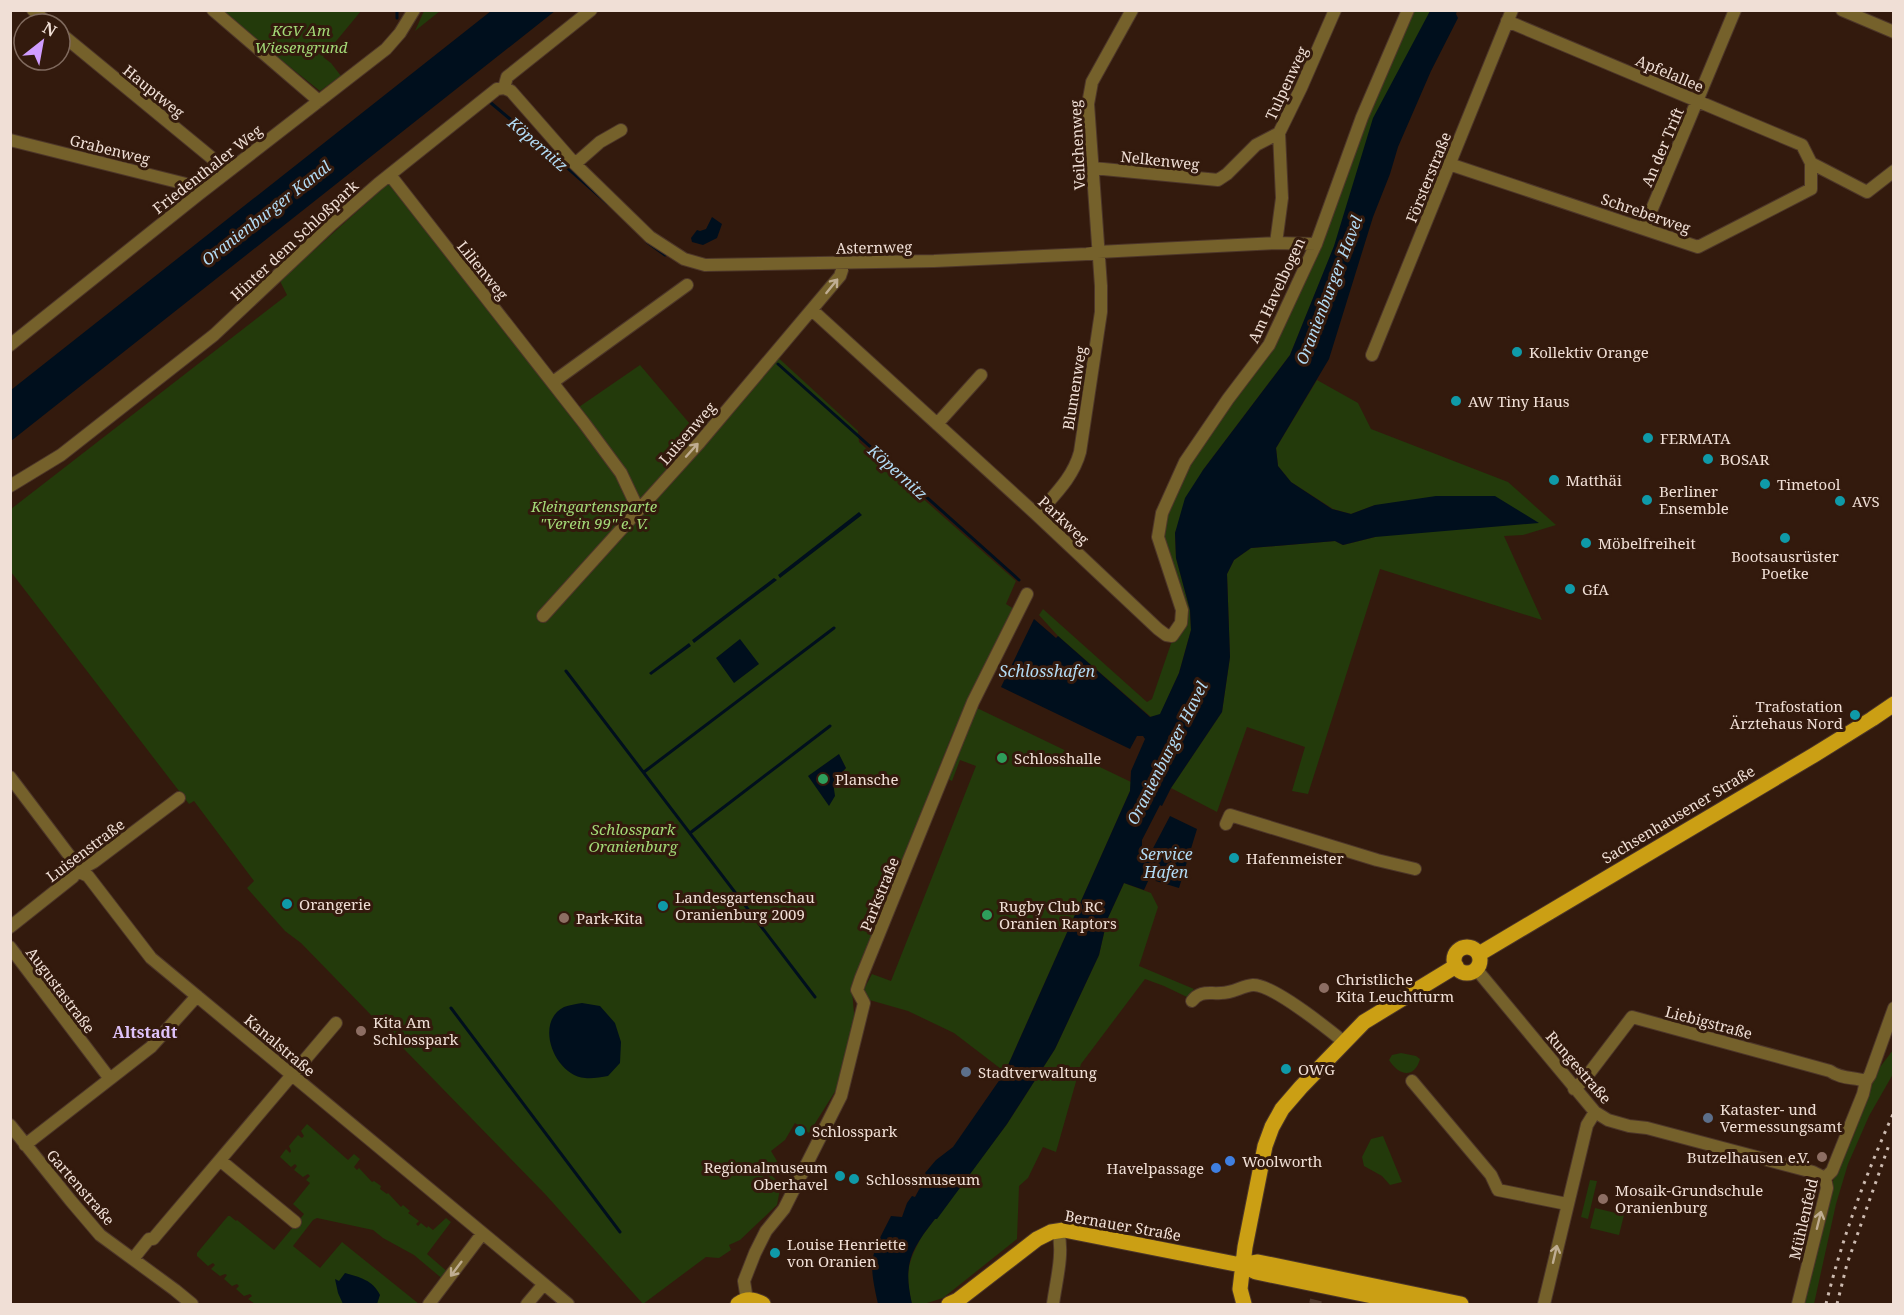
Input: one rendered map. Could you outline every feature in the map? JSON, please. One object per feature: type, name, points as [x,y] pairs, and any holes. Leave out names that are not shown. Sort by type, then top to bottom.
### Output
[{"type":"main road","name":"Sachsenhausener Straße","points":[[1478,962],[1893,706]]},
{"type":"main road","points":[[1463,948],[1474,949],[1478,962],[1465,973],[1456,966],[1454,960],[1456,954],[1463,948]]},
{"type":"main road","points":[[1244,1305],[1240,1288],[1241,1265],[1265,1146],[1272,1127],[1288,1102],[1364,1022],[1456,966]]},
{"type":"main road","name":"Bernauer Straße","points":[[949,1305],[1044,1234],[1058,1230],[1241,1265],[1256,1272],[1411,1305]]},
{"type":"main road","name":"Bernauer Straße","points":[[1241,1265],[1258,1262],[1461,1305]]},
{"type":"main road","points":[[742,1302],[756,1300],[763,1305]]},
{"type":"street","points":[[213,10],[319,101]]},
{"type":"street","name":"Friedenthaler Weg","points":[[10,345],[386,49],[400,33],[414,10]]},
{"type":"street","name":"Hinter dem Schloßpark","points":[[10,486],[60,455],[214,335],[332,224],[497,89],[504,88],[507,77],[591,10]]},
{"type":"street","name":"Veilchenweg","points":[[1098,252],[1088,104],[1092,82],[1132,10]]},
{"type":"street","name":"Tulpenweg","points":[[1276,243],[1281,198],[1280,133],[1335,10]]},
{"type":"street","name":"Am Havelbogen","points":[[1172,636],[1181,623],[1182,610],[1158,537],[1162,513],[1185,462],[1228,399],[1269,345],[1316,244],[1362,117],[1408,10]]},
{"type":"street","name":"An der Trift","points":[[1644,228],[1736,10]]},
{"type":"street","points":[[1842,10],[1893,32]]},
{"type":"street","name":"Apfelallee","points":[[1509,16],[1802,145],[1811,163]]},
{"type":"street","name":"Försterstraße","points":[[1372,355],[1509,16]]},
{"type":"street","name":"Hauptweg","points":[[72,43],[218,163],[226,173]]},
{"type":"street","name":"Asternweg","points":[[504,88],[511,91],[575,165],[650,237],[662,246],[694,262],[722,266],[957,260],[1276,243],[1316,244]]},
{"type":"street","points":[[575,165],[600,142],[621,130]]},
{"type":"street","name":"Nelkenweg","points":[[1093,168],[1218,180],[1256,145],[1280,133]]},
{"type":"street","name":"Grabenweg","points":[[10,140],[190,185],[199,194]]},
{"type":"street","points":[[1811,163],[1867,192],[1893,171]]},
{"type":"street","name":"Schreberweg","points":[[1449,164],[1698,247],[1811,189],[1811,163]]},
{"type":"street","name":"Lilienweg","points":[[390,175],[553,382],[621,473],[638,509]]},
{"type":"street","name":"Blumenweg","points":[[1037,515],[1076,467],[1080,452],[1101,312],[1098,252]]},
{"type":"street","name":"Luisenweg","points":[[543,616],[700,442],[812,310],[840,276],[842,263]]},
{"type":"street","points":[[553,382],[687,285]]},
{"type":"street","name":"Parkweg","points":[[812,310],[1158,629],[1172,636]]},
{"type":"street","points":[[937,424],[981,375]]},
{"type":"street","name":"Parkstraße","points":[[742,1302],[744,1281],[755,1253],[766,1231],[784,1209],[841,1096],[864,1003],[857,990],[861,978],[973,702],[1027,594]]},
{"type":"street","name":"Kanalstraße","points":[[10,777],[75,863],[76,871],[88,876],[151,958],[568,1305]]},
{"type":"street","name":"Luisenstraße","points":[[10,927],[73,877],[76,871],[94,862],[179,798]]},
{"type":"street","points":[[1226,824],[1230,815],[1377,860],[1416,869]]},
{"type":"street","name":"Augustastraße","points":[[10,947],[110,1079]]},
{"type":"street","name":"Rungestraße","points":[[1478,962],[1574,1089],[1595,1113],[1608,1120],[1629,1126],[1647,1128],[1784,1164],[1813,1172],[1825,1178]]},
{"type":"street","points":[[1192,1001],[1202,993],[1233,991],[1255,985],[1264,987],[1344,1042]]},
{"type":"street","points":[[25,1144],[151,1047],[197,996]]},
{"type":"street","name":"Mühlenfeld","points":[[1798,1305],[1827,1188],[1825,1178],[1834,1167],[1893,1008]]},
{"type":"street","name":"Liebigstraße","points":[[1574,1089],[1584,1080],[1632,1017],[1830,1071],[1849,1079],[1866,1081]]},
{"type":"street","points":[[136,1261],[154,1246],[153,1239],[336,1023]]},
{"type":"street","points":[[1412,1082],[1491,1175],[1498,1190],[1567,1204]]},
{"type":"street","points":[[1544,1305],[1587,1125],[1595,1113]]},
{"type":"street","name":"Gartenstraße","points":[[10,1125],[100,1234],[192,1305]]},
{"type":"street","points":[[221,1161],[295,1222]]},
{"type":"street","points":[[1053,1305],[1059,1266],[1058,1230]]},
{"type":"street","points":[[429,1305],[482,1234]]},
{"type":"street","points":[[527,1305],[543,1285]]},
{"type":"green space","name":"KGV Am Wiesengrund","points":[[220,11],[361,11],[323,57],[341,76],[320,91]]},
{"type":"green space","points":[[424,11],[440,11],[415,31]]},
{"type":"green space","points":[[1408,11],[1430,11],[1290,355],[1203,470],[1175,533],[1176,558],[1190,610],[1191,630],[1179,673],[1160,715],[1151,717],[1058,636],[1039,615],[1043,609],[1147,702],[1152,699],[1175,632],[1181,623],[1158,537],[1185,462],[1269,345]]},
{"type":"green space","name":"Schlosspark Oranienburg","points":[[393,179],[576,409],[640,365],[701,437],[772,352],[858,431],[859,442],[1016,581],[1006,604],[1014,609],[952,735],[852,990],[855,1025],[836,1090],[809,1133],[795,1123],[785,1140],[771,1151],[777,1161],[771,1175],[781,1184],[777,1205],[740,1240],[729,1245],[731,1250],[719,1258],[706,1257],[643,1304],[546,1195],[301,943],[285,931],[247,888],[254,881],[194,801],[189,804],[11,572],[11,509],[287,295],[280,281]],"holes":[[[839,755],[846,768],[833,782]]]},
{"type":"green space","points":[[1317,380],[1358,403],[1371,429],[1508,482],[1556,525],[1523,535],[1504,536],[1542,620],[1380,569],[1308,794],[1292,791],[1305,747],[1247,727],[1217,812],[1171,788],[1222,712],[1230,657],[1227,574],[1234,560],[1251,548],[1335,541],[1343,545],[1375,537],[1375,505],[1351,514],[1333,509],[1291,482],[1278,466],[1276,448]]},
{"type":"green space","points":[[977,708],[1131,782],[1130,791],[1005,1072],[954,1033],[908,1011],[866,999],[863,991],[872,974],[891,981],[976,766],[960,760],[952,781],[946,778]]},
{"type":"green space","points":[[1124,883],[1151,893],[1158,907],[1139,966],[1194,989],[1187,997],[1145,979],[1081,1064],[1056,1152],[1043,1147],[1028,1178],[1019,1186],[1017,1239],[943,1298],[924,1304],[912,1304],[908,1284],[910,1262],[922,1236],[1007,1124],[1055,1049],[1099,955],[1107,920]]},
{"type":"green space","points":[[1893,1050],[1893,1074],[1869,1116],[1848,1164],[1836,1204],[1814,1304],[1802,1304],[1831,1186],[1852,1140],[1877,1071]]},
{"type":"green space","points":[[1401,1053],[1420,1059],[1414,1070],[1401,1072],[1389,1060],[1392,1055]]},
{"type":"green space","points":[[307,1124],[348,1160],[354,1154],[360,1159],[354,1167],[357,1170],[359,1168],[372,1182],[381,1186],[380,1189],[388,1193],[401,1207],[403,1205],[410,1211],[408,1213],[419,1221],[416,1224],[418,1226],[421,1223],[433,1230],[446,1218],[451,1222],[427,1254],[450,1274],[445,1281],[414,1255],[373,1230],[317,1218],[293,1246],[320,1268],[342,1242],[419,1304],[255,1304],[248,1299],[252,1296],[250,1294],[244,1296],[236,1289],[239,1286],[237,1284],[232,1286],[224,1279],[227,1275],[220,1276],[211,1269],[215,1265],[213,1263],[208,1266],[197,1256],[197,1253],[228,1216],[237,1220],[274,1250],[304,1214],[293,1204],[310,1183],[306,1180],[310,1176],[308,1174],[303,1177],[294,1170],[297,1166],[295,1164],[291,1167],[280,1157],[286,1149],[290,1153],[289,1146],[298,1135],[302,1138],[304,1136],[301,1131]]},
{"type":"green space","points":[[1383,1136],[1402,1182],[1390,1185],[1382,1176],[1364,1166],[1362,1157],[1371,1139]]},
{"type":"green space","points":[[1590,1180],[1597,1181],[1588,1219],[1581,1217]]},
{"type":"green space","points":[[1595,1208],[1624,1215],[1619,1235],[1590,1228]]},
{"type":"water","name":"Oranienburger Kanal","points":[[491,11],[555,11],[11,441],[11,390]]},
{"type":"water","points":[[1430,11],[1457,11],[1458,18],[1431,71],[1398,147],[1373,217],[1329,359],[1276,448],[1278,466],[1291,482],[1332,509],[1351,514],[1375,505],[1436,496],[1495,496],[1539,523],[1375,537],[1343,545],[1335,541],[1251,548],[1234,560],[1227,574],[1230,657],[1222,712],[1171,788],[1162,806],[1160,805],[1142,840],[1142,851],[1150,854],[1170,816],[1197,829],[1179,888],[1149,879],[1144,890],[1124,883],[1107,920],[1099,955],[1055,1049],[1007,1124],[914,1249],[908,1278],[912,1304],[878,1304],[872,1267],[879,1241],[891,1216],[902,1217],[907,1203],[912,1196],[915,1197],[922,1184],[926,1183],[929,1178],[925,1173],[936,1160],[953,1147],[1005,1072],[1130,791],[1131,771],[1145,739],[1143,736],[1137,736],[1130,749],[1001,687],[1034,619],[1056,638],[1058,636],[1150,717],[1160,714],[1179,673],[1191,630],[1190,610],[1176,558],[1175,533],[1185,498],[1203,470],[1290,355],[1334,246],[1373,118]]},
{"type":"water","points":[[712,217],[722,224],[717,238],[703,245],[692,242],[691,238],[697,230],[706,229]]},
{"type":"water","points":[[859,512],[862,515],[780,578],[778,575]]},
{"type":"water","points":[[774,578],[777,580],[694,643],[692,640]]},
{"type":"water","points":[[740,639],[759,664],[734,683],[716,658]]},
{"type":"water","points":[[689,643],[691,646],[651,675],[649,673]]},
{"type":"water","name":"Plansche","points":[[839,754],[846,768],[833,782],[835,796],[829,806],[808,776]]},
{"type":"water","points":[[582,1003],[600,1006],[615,1023],[621,1042],[620,1063],[608,1076],[588,1078],[574,1075],[564,1068],[552,1047],[549,1035],[550,1024],[555,1014],[564,1007]]},
{"type":"water","points":[[345,1273],[374,1286],[380,1295],[377,1304],[343,1304],[335,1279],[339,1281]]},
{"type":"waterway","name":"Köpernitz","points":[[397,10],[397,18]]},
{"type":"waterway","name":"Köpernitz","points":[[491,103],[608,204]]},
{"type":"waterway","name":"Köpernitz","points":[[647,242],[665,255]]},
{"type":"waterway","name":"Köpernitz","points":[[778,364],[1019,580]]},
{"type":"waterway","points":[[644,772],[834,628]]},
{"type":"waterway","points":[[566,671],[815,997]]},
{"type":"waterway","points":[[690,833],[830,726]]},
{"type":"waterway","points":[[451,1008],[620,1232]]},
{"type":"tunnel","points":[[1315,1304],[1316,1300]]},
{"type":"railway","points":[[1826,1304],[1855,1206],[1894,1112]]},
{"type":"railway","points":[[1837,1304],[1847,1264],[1890,1142]]},
{"type":"place","name":"Kollektiv Orange","points":[[1517,352]]},
{"type":"place","name":"AW Tiny Haus","points":[[1456,401]]},
{"type":"place","name":"FERMATA","points":[[1648,438]]},
{"type":"place","name":"BOSAR","points":[[1708,459]]},
{"type":"place","name":"Matthäi","points":[[1554,480]]},
{"type":"place","name":"Timetool","points":[[1765,484]]},
{"type":"place","name":"Berliner Ensemble","points":[[1647,500]]},
{"type":"place","name":"AVS","points":[[1840,501]]},
{"type":"place","name":"Bootsausrüster Poetke","points":[[1785,538]]},
{"type":"place","name":"Möbelfreiheit","points":[[1586,543]]},
{"type":"place","name":"GfA","points":[[1570,589]]},
{"type":"place","name":"Trafostation Ärztehaus Nord","points":[[1855,715]]},
{"type":"place","name":"Schlosshalle","points":[[1002,758]]},
{"type":"place","name":"Plansche","points":[[823,779]]},
{"type":"place","name":"Hafenmeister","points":[[1234,858]]},
{"type":"place","name":"Orangerie","points":[[287,904]]},
{"type":"place","name":"Landesgartenschau Oranienburg 2009","points":[[663,906]]},
{"type":"place","name":"Rugby Club RC Oranien Raptors","points":[[987,915]]},
{"type":"place","name":"Park-Kita","points":[[564,918]]},
{"type":"place","name":"Christliche Kita Leuchtturm","points":[[1324,988]]},
{"type":"place","name":"Kita Am Schlosspark","points":[[361,1031]]},
{"type":"place","name":"OWG","points":[[1286,1069]]},
{"type":"place","name":"Stadtverwaltung","points":[[966,1072]]},
{"type":"place","name":"Kataster- und Vermessungsamt","points":[[1708,1118]]},
{"type":"place","name":"Schlosspark","points":[[800,1131]]},
{"type":"place","name":"Butzelhausen e.V.","points":[[1822,1157]]},
{"type":"place","name":"Woolworth","points":[[1230,1161]]},
{"type":"place","name":"Havelpassage","points":[[1216,1168]]},
{"type":"place","name":"Regionalmuseum Oberhavel","points":[[840,1176]]},
{"type":"place","name":"Schlossmuseum","points":[[854,1179]]},
{"type":"place","name":"Mosaik-Grundschule Oranienburg","points":[[1603,1199]]},
{"type":"place","name":"Louise Henriette von Oranien","points":[[775,1253]]},
{"type":"district","name":"Altstadt","points":[[145,1032]]},
{"type":"water label","name":"Oranienburger Havel","points":[[1329,290]]},
{"type":"water label","name":"Schlosshafen","points":[[1047,671]]},
{"type":"water label","name":"Oranienburger Havel","points":[[1167,753]]},
{"type":"water label","name":"Service Hafen","points":[[1166,863]]},
{"type":"park label","name":"Kleingartensparte \"Verein 99\" e. V.","points":[[594,514]]}]
